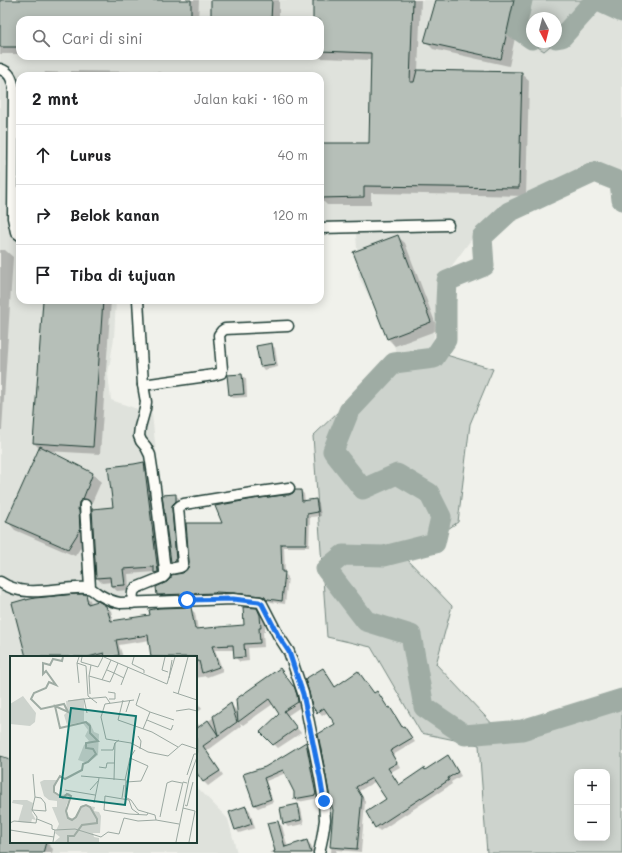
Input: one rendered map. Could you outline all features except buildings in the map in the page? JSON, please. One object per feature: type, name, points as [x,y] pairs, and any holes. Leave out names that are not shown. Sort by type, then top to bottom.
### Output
[{"type":"street","points":[[0,69],[12,78],[14,88],[13,218],[16,232]]},
{"type":"street","points":[[324,228],[448,225]]},
{"type":"street","points":[[132,603],[133,592],[136,588],[165,575],[150,455],[139,436],[146,402],[143,384],[138,304]]},
{"type":"street","points":[[143,384],[221,373],[222,366],[218,335],[222,331],[238,328],[288,326]]},
{"type":"street","points":[[165,570],[180,567],[183,563],[178,508],[180,506],[184,504],[288,488]]},
{"type":"street","points":[[85,505],[90,588]]},
{"type":"street","points":[[0,582],[17,590],[28,592],[90,588],[114,602],[132,603],[233,599],[259,602],[262,604],[278,635],[289,652],[303,694],[324,801],[325,820],[319,853]]},
{"type":"shaded area","points":[[0,0],[532,0],[528,12],[526,12],[526,20],[521,36],[526,39],[526,48],[539,48],[544,51],[548,48],[562,48],[562,36],[589,13],[622,7],[622,173],[591,168],[487,218],[437,286],[433,351],[398,354],[359,277],[356,234],[324,234],[324,72],[16,72],[16,304],[116,304],[114,338],[108,374],[111,400],[152,414],[168,567],[110,604],[121,656],[10,656],[10,843],[197,843],[197,787],[228,819],[237,853],[0,853]]},
{"type":"shaded area","points":[[532,0],[622,0],[622,7],[589,13],[562,36],[562,12],[528,12]]},
{"type":"shaded area","points":[[526,20],[526,39],[521,36]]},
{"type":"shaded area","points":[[539,48],[548,48],[544,51]]},
{"type":"shaded area","points":[[433,351],[493,369],[470,424],[458,522],[406,558],[452,606],[436,664],[498,730],[622,693],[622,853],[487,853],[479,745],[421,733],[371,647],[327,637],[313,436],[398,354]]},
{"type":"waterway","points":[[522,0],[516,28],[526,35]]},
{"type":"waterway","points":[[562,37],[595,0]]},
{"type":"waterway","points":[[596,0],[622,12]]},
{"type":"waterway","points":[[622,200],[620,182],[595,172],[509,212],[482,237],[484,266],[447,281],[446,340],[434,358],[394,363],[349,411],[333,451],[363,489],[397,474],[429,493],[441,517],[435,543],[384,556],[343,555],[326,569],[366,621],[411,635],[424,707],[465,735],[522,730],[622,699]]},
{"type":"route","points":[[187,600],[233,599],[260,602],[262,604],[278,635],[289,652],[303,694],[324,801]]}]
